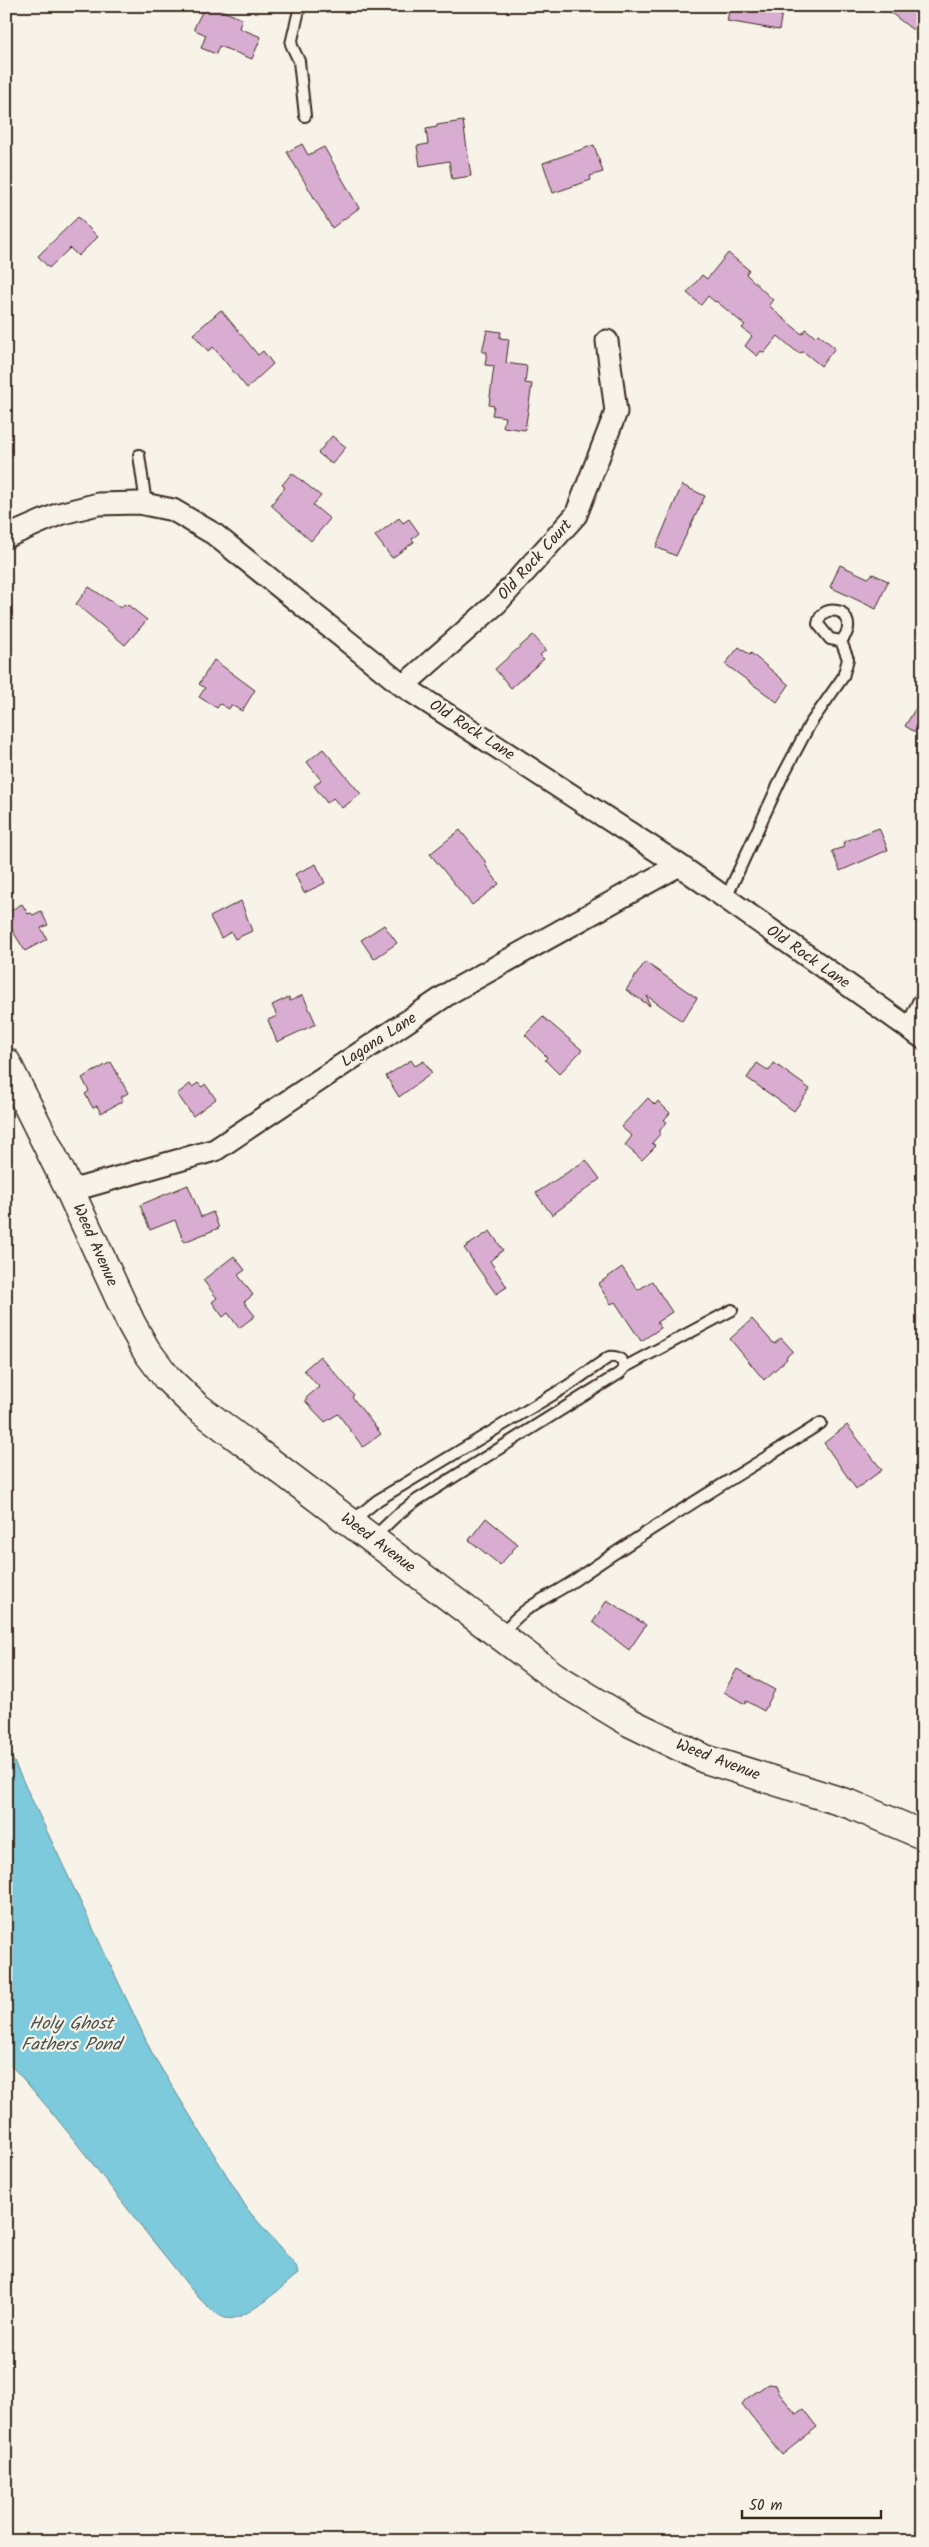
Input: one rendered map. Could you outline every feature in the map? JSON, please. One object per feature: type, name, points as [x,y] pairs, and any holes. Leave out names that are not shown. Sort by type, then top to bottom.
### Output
[{"type":"main road","name":"Weed Avenue","points":[[6,1062],[70,1191],[131,1323],[146,1350],[167,1378],[203,1412],[555,1677],[631,1723],[705,1759],[852,1805],[923,1835]]},
{"type":"street","name":"Old Rock Court","points":[[403,686],[497,603],[576,515],[616,412],[608,341]]},
{"type":"street","name":"Old Rock Lane","points":[[6,537],[59,514],[106,504],[146,504],[173,510],[214,534],[403,686],[679,865],[917,1034]]},
{"type":"street","name":"Lagana Lane","points":[[70,1191],[215,1150],[451,992],[679,865]]},
{"type":"street","points":[[917,1034],[923,1004]]},
{"type":"lane","points":[[300,6],[291,44],[299,62],[305,116]]},
{"type":"lane","points":[[139,455],[146,504]]},
{"type":"lane","points":[[726,898],[786,770],[810,724],[842,677],[848,658],[842,641]]},
{"type":"lane","points":[[372,1539],[396,1516],[417,1500],[612,1378],[625,1367],[732,1310]]},
{"type":"lane","points":[[350,1523],[378,1500],[569,1385],[610,1357],[617,1356],[625,1367]]},
{"type":"lane","points":[[501,1636],[511,1621],[535,1602],[572,1582],[631,1541],[821,1423]]},
{"type":"water","name":"Holy Ghost Fathers Pond","points":[[6,1745],[153,2055],[248,2210],[296,2266],[298,2274],[263,2302],[242,2315],[225,2318],[217,2314],[202,2301],[69,2134],[6,2060]]},
{"type":"building","points":[[205,6],[211,6],[242,19],[239,28],[261,37],[252,59],[219,46],[216,54],[201,48],[206,35],[194,28]]},
{"type":"building","points":[[730,6],[783,6],[779,30],[727,21]]},
{"type":"building","points":[[882,6],[923,6],[923,13],[913,30]]},
{"type":"building","points":[[463,121],[471,176],[452,179],[449,161],[420,166],[417,146],[428,144],[426,129],[437,127],[437,125]]},
{"type":"building","points":[[302,144],[308,155],[324,147],[359,208],[332,228],[287,152]]},
{"type":"building","points":[[594,145],[603,172],[590,176],[591,180],[553,193],[543,163]]},
{"type":"building","points":[[78,217],[98,237],[78,256],[70,248],[49,268],[38,256]]},
{"type":"building","points":[[728,253],[749,270],[746,274],[773,300],[769,305],[778,314],[802,334],[806,329],[815,337],[818,334],[835,348],[821,366],[804,352],[798,353],[778,336],[764,353],[761,351],[757,356],[745,346],[752,336],[742,328],[745,325],[708,296],[701,305],[687,293],[702,275],[707,279]]},
{"type":"building","points":[[221,310],[258,355],[263,351],[273,364],[247,388],[213,347],[208,351],[193,334]]},
{"type":"building","points":[[487,330],[501,332],[500,338],[509,339],[506,363],[527,366],[525,383],[532,384],[525,430],[503,427],[505,417],[492,415],[494,406],[489,405],[494,366],[485,365],[487,352],[482,352]]},
{"type":"building","points":[[332,436],[346,447],[332,464],[318,453]]},
{"type":"building","points":[[292,473],[321,496],[313,505],[330,519],[311,541],[271,505],[285,487],[282,485]]},
{"type":"building","points":[[682,485],[705,496],[676,556],[656,547]]},
{"type":"building","points":[[399,518],[403,523],[409,519],[419,533],[412,539],[414,542],[392,558],[375,536]]},
{"type":"building","points":[[840,565],[868,578],[873,574],[888,581],[876,609],[830,587]]},
{"type":"building","points":[[89,587],[121,608],[124,604],[128,605],[147,620],[125,645],[76,604]]},
{"type":"building","points":[[533,635],[546,650],[540,655],[544,659],[511,688],[495,669]]},
{"type":"building","points":[[739,647],[750,655],[751,653],[789,685],[777,702],[725,664]]},
{"type":"building","points":[[214,660],[255,690],[242,711],[231,705],[229,709],[220,704],[217,708],[199,697],[205,688],[199,684]]},
{"type":"building","points":[[923,696],[923,737],[905,726]]},
{"type":"building","points":[[323,749],[361,794],[342,808],[333,798],[327,803],[314,786],[321,780],[307,762]]},
{"type":"building","points":[[879,828],[888,850],[840,871],[832,851],[844,847],[843,843],[846,841]]},
{"type":"building","points":[[460,830],[485,861],[486,866],[499,884],[472,905],[430,854]]},
{"type":"building","points":[[316,864],[325,883],[304,893],[295,874]]},
{"type":"building","points":[[241,901],[252,931],[235,939],[231,932],[221,938],[210,917]]},
{"type":"building","points":[[22,904],[28,914],[31,913],[33,915],[41,911],[48,925],[41,928],[47,939],[25,951],[6,920],[6,913]]},
{"type":"building","points":[[384,925],[397,943],[374,959],[361,940]]},
{"type":"building","points":[[645,962],[697,998],[682,1021],[647,996],[650,1006],[626,990]]},
{"type":"building","points":[[303,995],[316,1024],[277,1042],[268,1020],[277,1016],[272,1005],[289,997],[290,1001]]},
{"type":"building","points":[[543,1017],[582,1050],[559,1074],[545,1060],[547,1057],[525,1035]]},
{"type":"building","points":[[411,1060],[415,1066],[424,1061],[432,1073],[399,1097],[386,1076]]},
{"type":"building","points":[[111,1062],[128,1093],[121,1097],[123,1101],[101,1113],[97,1106],[93,1108],[85,1094],[89,1091],[82,1078]]},
{"type":"building","points":[[757,1063],[769,1071],[774,1063],[810,1089],[794,1111],[747,1078]]},
{"type":"building","points":[[198,1083],[202,1087],[205,1084],[216,1099],[193,1116],[177,1094],[190,1084],[192,1087]]},
{"type":"building","points":[[648,1098],[655,1105],[658,1101],[670,1113],[664,1120],[667,1122],[660,1130],[660,1134],[652,1143],[656,1146],[642,1160],[625,1145],[632,1136],[621,1127]]},
{"type":"building","points":[[586,1160],[600,1179],[552,1215],[536,1193]]},
{"type":"building","points":[[188,1185],[201,1217],[213,1212],[219,1228],[184,1242],[175,1220],[150,1230],[140,1205]]},
{"type":"building","points":[[490,1231],[503,1250],[490,1261],[507,1287],[496,1294],[464,1248]]},
{"type":"building","points":[[234,1256],[245,1270],[238,1275],[253,1295],[244,1302],[255,1316],[239,1328],[228,1313],[223,1317],[212,1302],[217,1298],[203,1280]]},
{"type":"building","points":[[622,1267],[638,1290],[652,1281],[672,1312],[657,1322],[661,1328],[641,1341],[615,1302],[611,1304],[598,1284]]},
{"type":"building","points":[[752,1319],[774,1344],[781,1338],[793,1351],[764,1380],[730,1339]]},
{"type":"building","points":[[320,1356],[354,1395],[352,1397],[381,1434],[363,1447],[338,1414],[325,1422],[306,1402],[306,1398],[319,1387],[304,1370]]},
{"type":"building","points":[[847,1425],[882,1470],[856,1489],[824,1443]]},
{"type":"building","points":[[486,1518],[518,1544],[500,1565],[469,1540]]},
{"type":"building","points":[[607,1600],[646,1625],[629,1650],[593,1622]]},
{"type":"building","points":[[737,1669],[775,1690],[764,1711],[746,1701],[745,1704],[724,1692]]},
{"type":"building","points":[[768,2384],[776,2385],[779,2393],[796,2414],[803,2409],[817,2427],[782,2455],[742,2404],[746,2399]]}]
